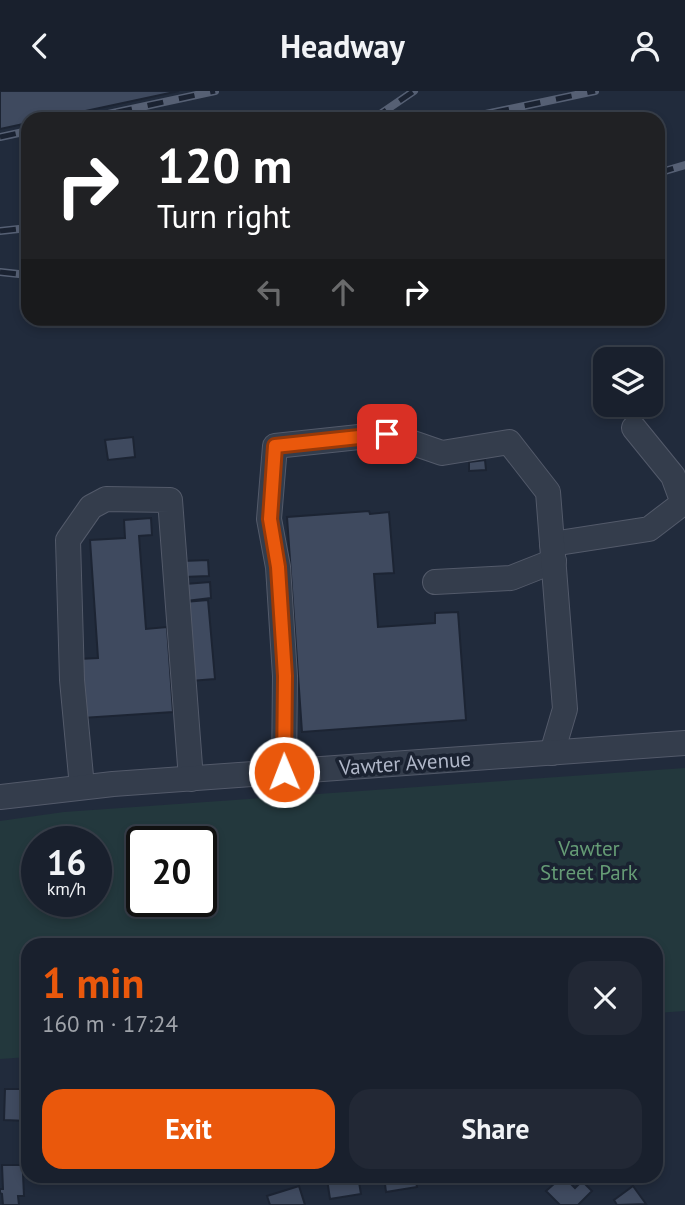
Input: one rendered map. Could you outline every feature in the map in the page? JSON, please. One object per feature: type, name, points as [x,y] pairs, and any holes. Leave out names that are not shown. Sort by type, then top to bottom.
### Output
[{"type":"street","points":[[435,582],[510,578],[553,552],[649,529],[683,503],[673,476],[634,428]]},
{"type":"street","points":[[284,772],[285,676],[278,567],[270,519],[275,446],[387,434],[442,453],[509,442],[548,492],[565,709],[552,753]]},
{"type":"street","points":[[82,787],[72,680],[68,540],[92,507],[106,499],[170,501],[191,779]]},
{"type":"street","name":"Vawter Avenue","points":[[0,797],[82,787],[685,743]]},
{"type":"green space","name":"Vawter Street Park","points":[[685,768],[685,1011],[663,1013],[663,938],[21,938],[21,1058],[0,1059],[0,821],[64,812]]},
{"type":"building","points":[[0,91],[179,91],[81,112],[21,112],[21,124],[0,129]]},
{"type":"building","points":[[133,437],[135,457],[108,460],[105,440]]},
{"type":"building","points":[[485,460],[486,470],[469,471],[469,462]]},
{"type":"building","points":[[369,511],[370,514],[389,512],[394,573],[374,574],[378,627],[435,623],[435,613],[458,612],[466,720],[302,732],[287,517]]},
{"type":"building","points":[[151,518],[152,535],[139,536],[146,629],[167,627],[173,712],[82,718],[78,659],[98,658],[90,540],[125,538],[124,520]]},
{"type":"building","points":[[208,560],[209,576],[183,577],[182,561]]},
{"type":"building","points":[[210,582],[211,598],[186,601],[185,584]]},
{"type":"building","points":[[208,600],[215,679],[190,681],[184,602]]},
{"type":"building","points":[[5,1089],[21,1089],[21,1121],[4,1120]]},
{"type":"building","points":[[2,1165],[21,1165],[24,1196],[18,1196],[19,1205],[3,1205],[0,1189],[3,1189]]},
{"type":"building","points":[[328,1183],[359,1183],[361,1194],[330,1199]]},
{"type":"building","points":[[385,1183],[416,1183],[417,1187],[386,1192]]},
{"type":"building","points":[[555,1183],[570,1183],[575,1188],[584,1183],[592,1191],[578,1205],[560,1205],[546,1191]]},
{"type":"building","points":[[299,1186],[305,1205],[270,1205],[267,1196]]},
{"type":"building","points":[[633,1186],[646,1204],[617,1205],[614,1200]]},
{"type":"railway","points":[[118,112],[215,91]]},
{"type":"railway","points":[[383,112],[414,91]]},
{"type":"railway","points":[[495,112],[595,91]]},
{"type":"railway","points":[[0,137],[21,132]]},
{"type":"railway","points":[[665,171],[685,165]]},
{"type":"railway","points":[[0,231],[21,229]]},
{"type":"railway","points":[[0,272],[21,274]]},
{"type":"route","points":[[284,772],[285,676],[278,567],[270,519],[275,446],[387,434]]}]
